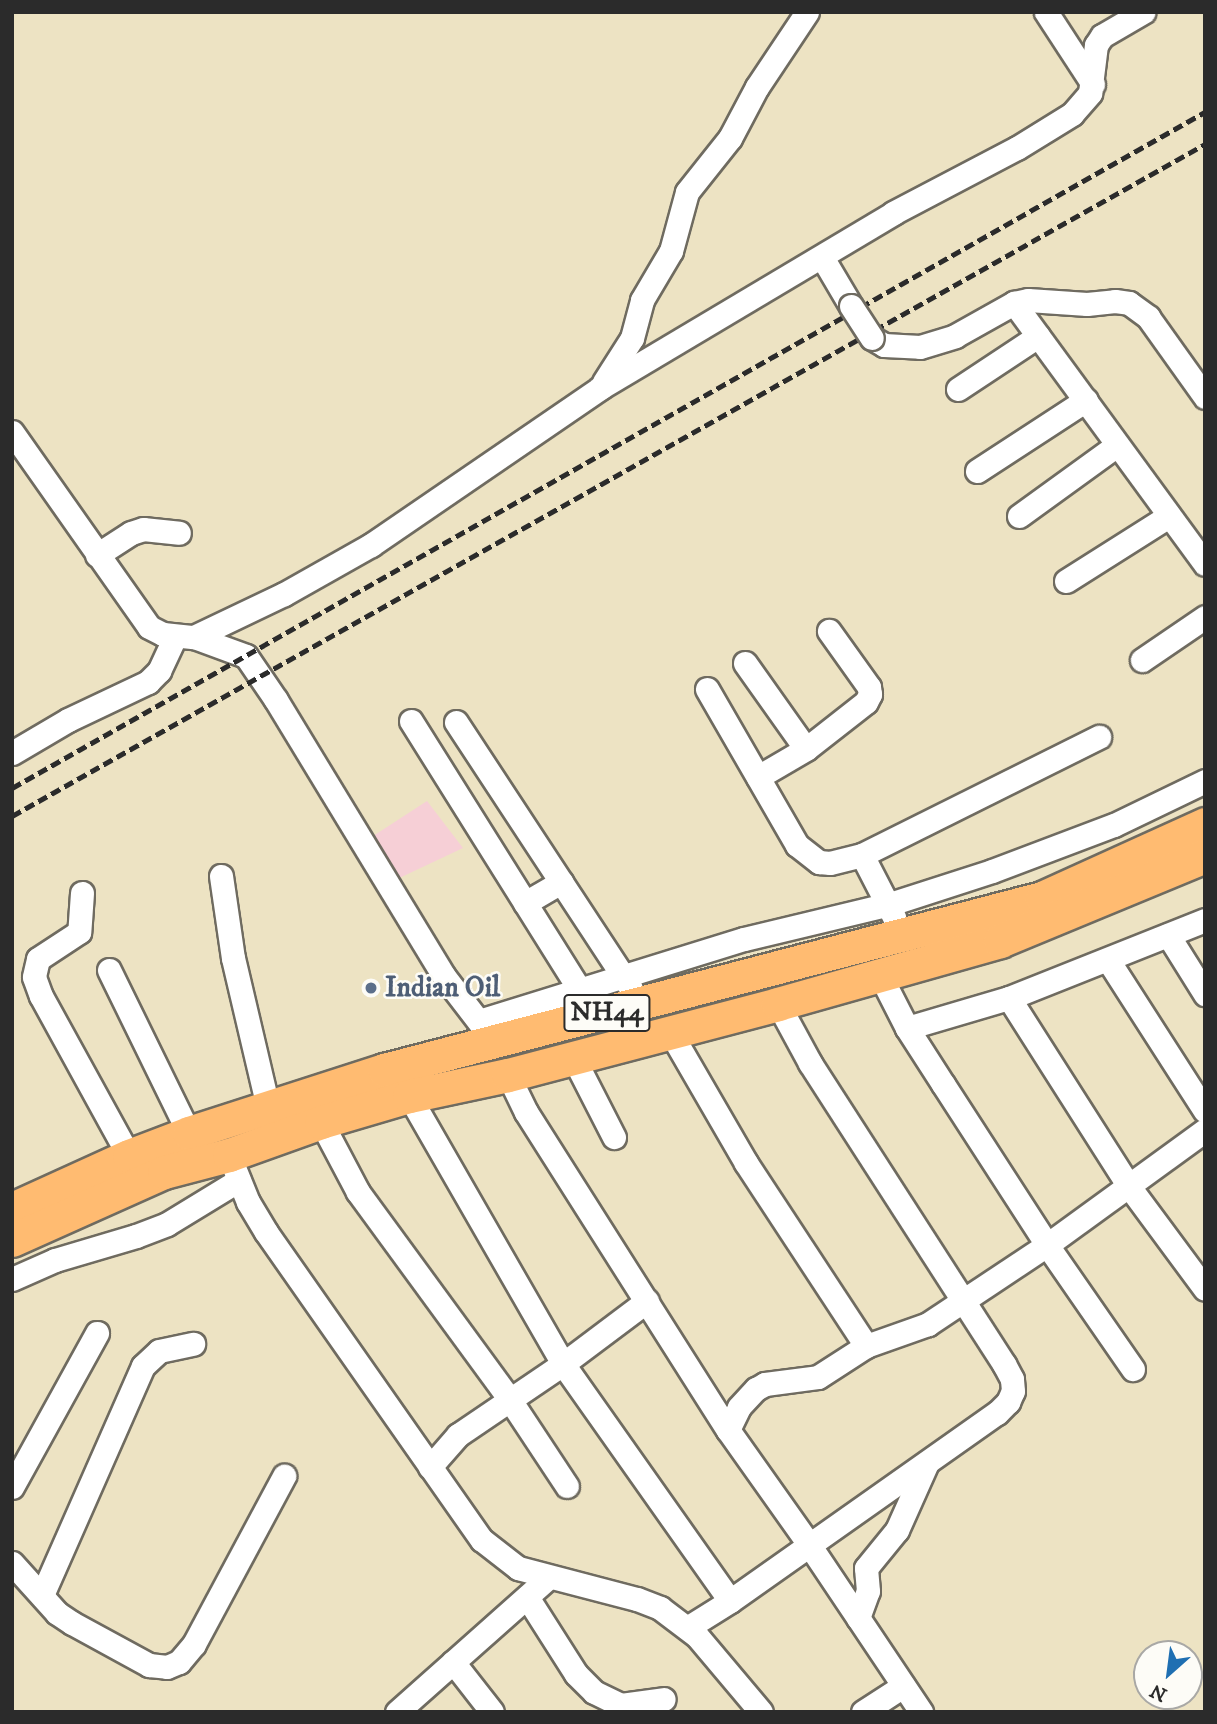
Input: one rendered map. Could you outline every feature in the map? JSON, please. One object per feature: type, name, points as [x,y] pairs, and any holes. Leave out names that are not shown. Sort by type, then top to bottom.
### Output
[{"type":"highway","name":"NH44","points":[[12,1209],[129,1156],[189,1133],[384,1070],[487,1032],[631,990],[901,936],[1042,898],[1205,824]]},
{"type":"highway","name":"NH44","points":[[12,1240],[164,1172],[234,1167],[321,1122],[410,1096],[508,1075],[669,1030],[778,1004],[1000,941],[1205,856]]},
{"type":"street","points":[[600,388],[632,338],[642,300],[671,251],[687,192],[730,138],[757,87],[807,12]]},
{"type":"street","points":[[1046,12],[1093,84]]},
{"type":"street","points":[[12,753],[68,720],[148,682],[185,636],[284,594],[371,545],[600,388],[893,213],[1017,148],[1072,114],[1090,93],[1094,55],[1102,36],[1143,12]]},
{"type":"street","points":[[822,257],[872,338],[884,345],[920,347],[955,336],[1014,303],[1028,300],[1087,304],[1115,301],[1129,303],[1148,317],[1205,397]]},
{"type":"street","points":[[1014,303],[1205,564]]},
{"type":"street","points":[[958,389],[1038,337]]},
{"type":"street","points":[[977,471],[1086,400]]},
{"type":"street","points":[[12,432],[144,622],[155,631],[185,636],[246,656],[276,700],[443,975],[487,1032],[579,990],[631,990],[744,939],[890,904],[1114,825],[1205,781]]},
{"type":"street","points":[[1019,516],[1117,445]]},
{"type":"street","points":[[1066,581],[1169,516]]},
{"type":"street","points":[[97,555],[131,533],[143,529],[178,533]]},
{"type":"street","points":[[1142,660],[1205,617]]},
{"type":"street","points":[[758,777],[806,749],[866,702],[870,694],[869,687],[828,631]]},
{"type":"street","points":[[745,663],[806,749]]},
{"type":"street","points":[[707,688],[797,845],[819,862],[830,863],[862,855],[1098,737]]},
{"type":"street","points":[[411,721],[579,990]]},
{"type":"street","points":[[456,722],[631,990]]},
{"type":"street","points":[[862,855],[890,904],[901,936]]},
{"type":"street","points":[[221,876],[233,958],[268,1107]]},
{"type":"street","points":[[525,904],[561,882]]},
{"type":"street","points":[[82,892],[79,932],[38,959],[34,967],[34,978],[41,996],[129,1156]]},
{"type":"street","points":[[907,1028],[1010,998],[1205,920]]},
{"type":"street","points":[[1168,935],[1205,994]]},
{"type":"street","points":[[1108,960],[1205,1111]]},
{"type":"street","points":[[108,970],[189,1133]]},
{"type":"street","points":[[880,975],[907,1028],[1047,1245],[1133,1369]]},
{"type":"street","points":[[1010,998],[1128,1185],[1205,1289]]},
{"type":"street","points":[[687,1628],[810,1546],[997,1413],[1008,1402],[1013,1391],[1008,1371],[810,1063],[778,1004]]},
{"type":"street","points":[[669,1030],[746,1163],[866,1346]]},
{"type":"street","points":[[573,1057],[614,1137]]},
{"type":"street","points":[[508,1075],[526,1112],[728,1430],[810,1546],[921,1712]]},
{"type":"street","points":[[410,1096],[563,1364],[730,1601]]},
{"type":"street","points":[[321,1122],[358,1192],[510,1400],[567,1486]]},
{"type":"street","points":[[728,1430],[748,1396],[765,1384],[818,1377],[866,1346],[928,1324],[1047,1245],[1205,1130]]},
{"type":"street","points":[[12,1279],[79,1252],[167,1224],[234,1167],[248,1202],[285,1261],[467,1522],[494,1552],[518,1568],[638,1599],[660,1608],[687,1628],[761,1712]]},
{"type":"street","points":[[430,1467],[448,1443],[563,1364],[647,1301]]},
{"type":"street","points":[[12,1487],[97,1333]]},
{"type":"street","points":[[42,1595],[143,1366],[159,1351],[193,1344]]},
{"type":"street","points":[[858,1618],[868,1591],[866,1568],[897,1530],[927,1463]]},
{"type":"street","points":[[12,1563],[57,1613],[124,1653],[149,1665],[167,1667],[179,1662],[194,1643],[284,1476]]},
{"type":"street","points":[[397,1712],[549,1577]]},
{"type":"street","points":[[527,1597],[576,1674],[594,1692],[621,1705],[664,1699]]},
{"type":"street","points":[[453,1662],[492,1712]]},
{"type":"street","points":[[863,1712],[902,1686]]},
{"type":"shaded area","points":[[427,801],[463,848],[393,881],[367,840]]},
{"type":"railway","points":[[12,788],[1205,112]]},
{"type":"railway","points":[[12,816],[1205,144]]},
{"type":"place","name":"Indian Oil","points":[[371,988]]}]
